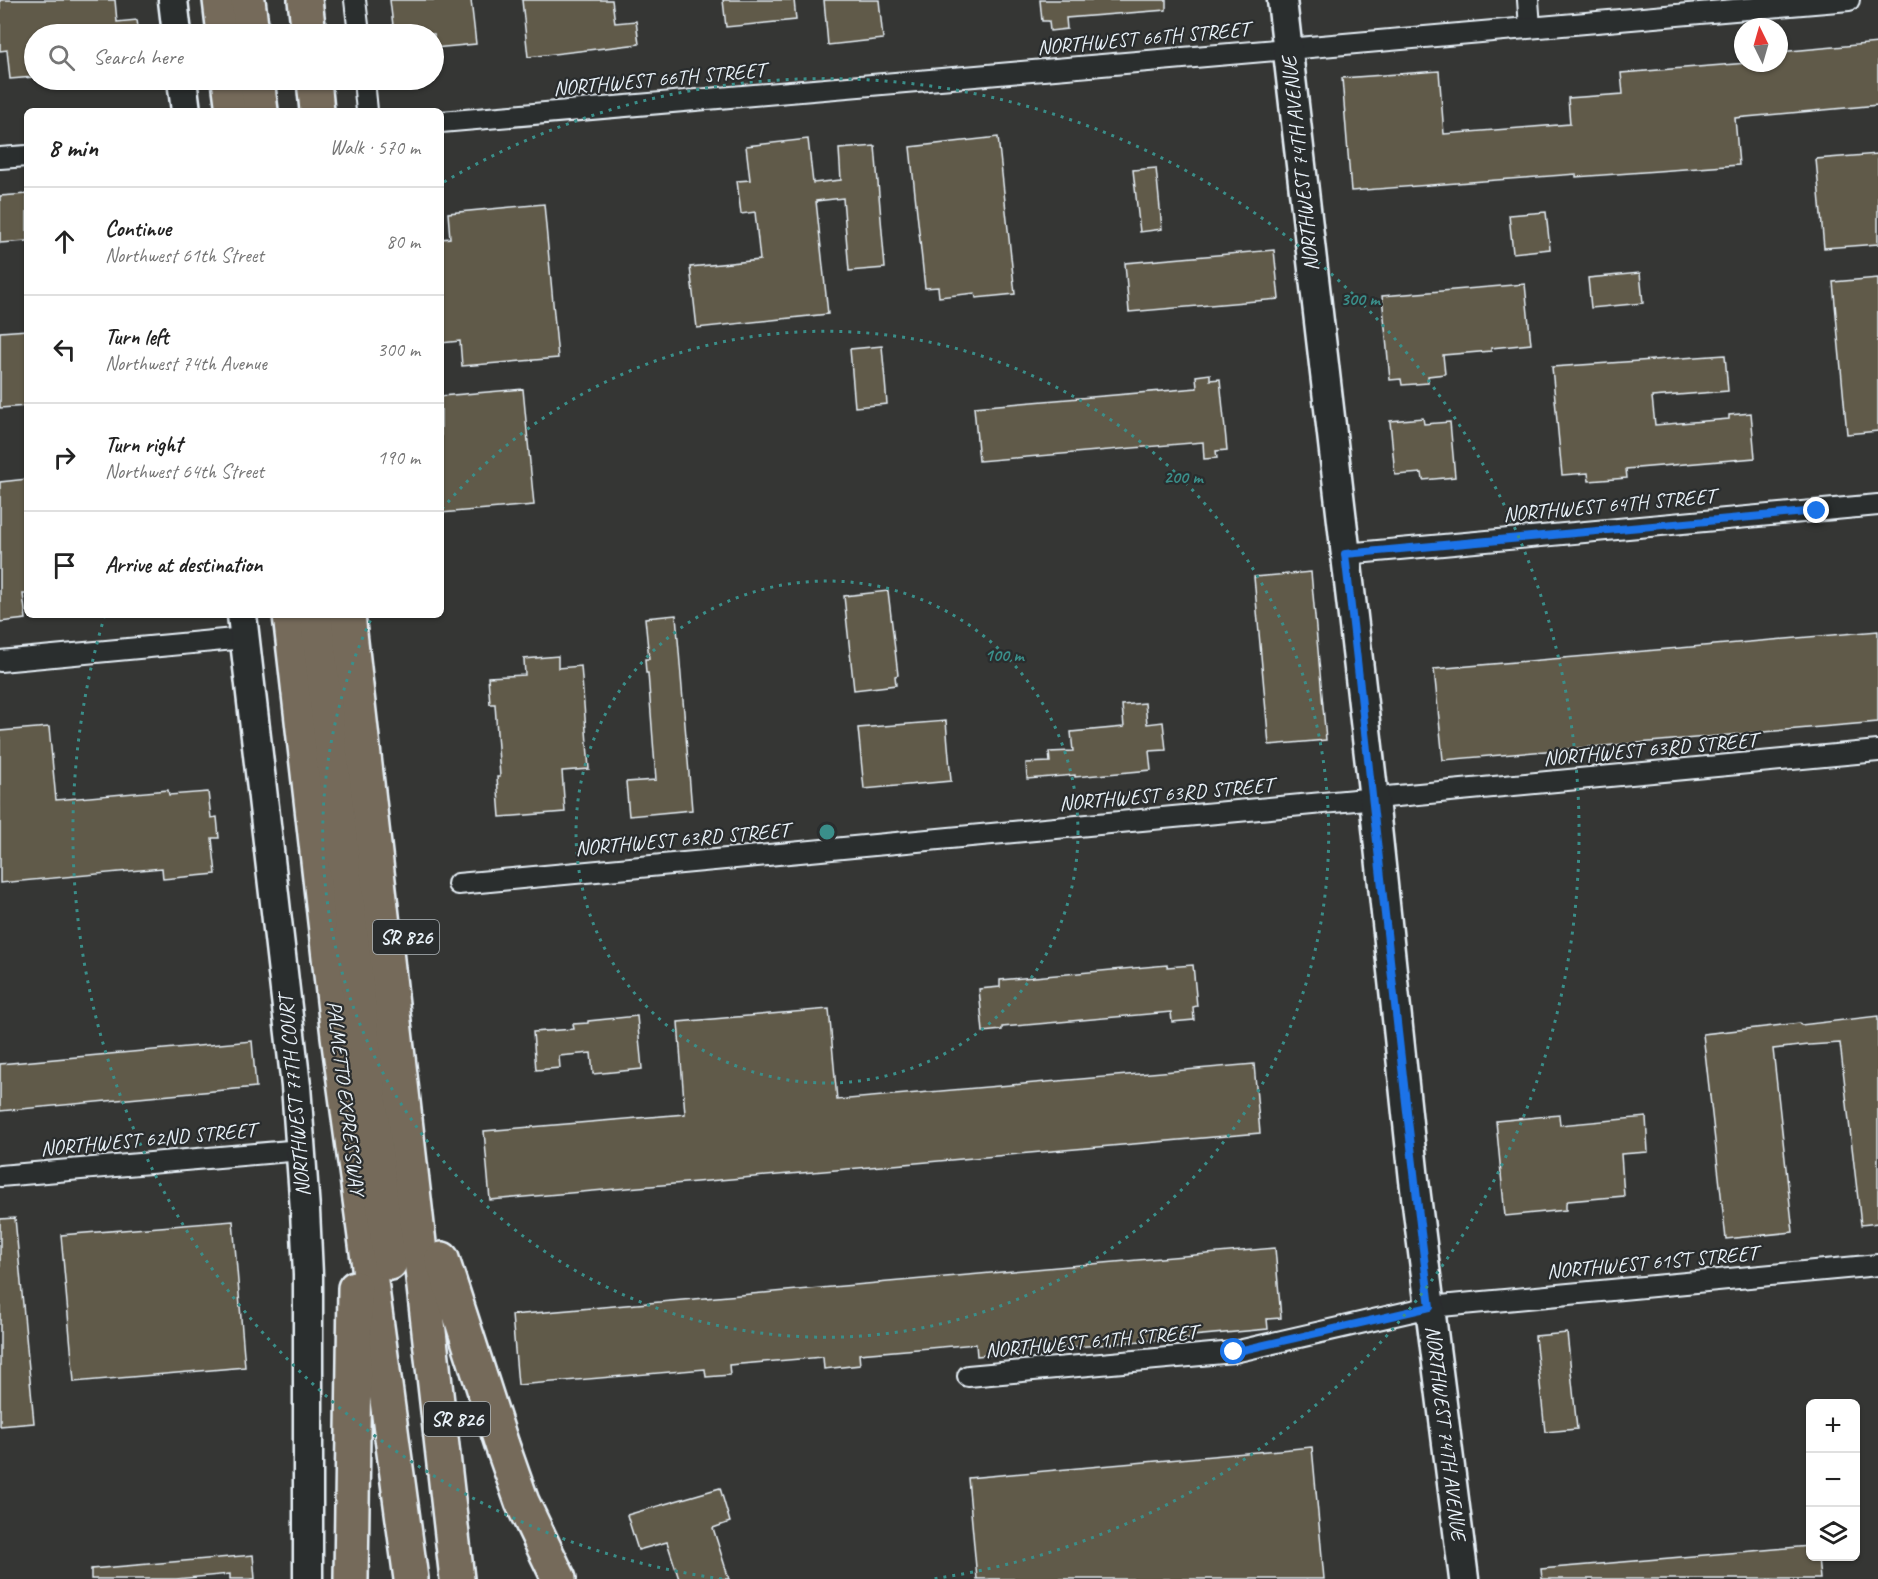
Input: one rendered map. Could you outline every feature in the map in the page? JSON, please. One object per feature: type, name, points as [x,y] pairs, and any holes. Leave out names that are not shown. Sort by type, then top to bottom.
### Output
[{"type":"highway","points":[[220,0],[223,24]]},
{"type":"highway","points":[[248,0],[251,24]]},
{"type":"highway","points":[[283,0],[286,24]]},
{"type":"highway","points":[[305,0],[308,24]]},
{"type":"highway","points":[[230,90],[233,108]]},
{"type":"highway","points":[[258,90],[261,108]]},
{"type":"highway","points":[[292,90],[294,108]]},
{"type":"highway","points":[[315,90],[317,108]]},
{"type":"highway","name":"PALMETTO EXPRESSWAY","points":[[290,618],[338,1036],[411,1579]]},
{"type":"highway","points":[[317,618],[426,1579]]},
{"type":"highway","points":[[348,618],[458,1579]]},
{"type":"highway","name":"SR 826","points":[[371,618],[442,1258],[472,1579]]},
{"type":"highway","points":[[351,1579],[357,1182]]},
{"type":"highway","points":[[442,1258],[522,1502],[559,1579]]},
{"type":"street","points":[[173,0],[176,24]]},
{"type":"street","points":[[356,0],[358,24]]},
{"type":"street","name":"NORTHWEST 74TH AVENUE","points":[[1282,0],[1374,800],[1414,1180],[1464,1579]]},
{"type":"street","points":[[1528,0],[1530,27]]},
{"type":"street","name":"NORTHWEST 66TH STREET","points":[[444,122],[1849,0]]},
{"type":"street","points":[[183,90],[186,108]]},
{"type":"street","points":[[365,90],[368,108]]},
{"type":"street","points":[[0,158],[24,156]]},
{"type":"street","name":"NORTHWEST 64TH STREET","points":[[1345,554],[1878,505]]},
{"type":"street","points":[[0,661],[243,626]]},
{"type":"street","name":"NORTHWEST 77TH COURT","points":[[243,626],[296,1086],[308,1275],[308,1579]]},
{"type":"street","name":"NORTHWEST 63RD STREET","points":[[458,884],[1878,752]]},
{"type":"street","name":"NORTHWEST 62ND STREET","points":[[0,1176],[300,1150]]},
{"type":"street","name":"NORTHWEST 61ST STREET","points":[[1430,1307],[1878,1265]]},
{"type":"street","name":"NORTHWEST 61TH STREET","points":[[968,1376],[1234,1352],[1430,1307]]},
{"type":"building","points":[[0,0],[115,0],[117,22],[137,20],[138,24],[24,24],[24,78],[10,79],[7,50],[0,51]]},
{"type":"building","points":[[390,0],[471,0],[476,44],[444,47],[444,24],[393,24]]},
{"type":"building","points":[[522,0],[612,0],[615,23],[636,21],[639,44],[528,57]]},
{"type":"building","points":[[723,0],[794,0],[796,20],[726,27]]},
{"type":"building","points":[[824,0],[879,0],[883,39],[828,45]]},
{"type":"building","points":[[1040,0],[1166,0],[1166,10],[1066,18],[1067,29],[1050,31],[1049,21],[1042,21]]},
{"type":"building","points":[[1878,43],[1878,105],[1735,118],[1739,165],[1576,177],[1576,174],[1351,191],[1342,78],[1439,71],[1444,134],[1570,124],[1568,98],[1623,94],[1621,73],[1734,64],[1734,72],[1788,72],[1788,51]]},
{"type":"building","points":[[998,137],[1015,294],[976,298],[975,293],[939,297],[938,287],[925,288],[910,147]]},
{"type":"building","points":[[808,139],[813,183],[841,180],[839,149],[875,146],[885,268],[849,271],[843,198],[816,201],[828,314],[697,328],[690,267],[760,260],[755,212],[741,214],[737,181],[750,180],[746,146]]},
{"type":"building","points":[[1878,154],[1878,244],[1824,248],[1816,159]]},
{"type":"building","points":[[1156,168],[1162,229],[1140,232],[1133,170]]},
{"type":"building","points":[[24,194],[24,241],[0,243],[0,196]]},
{"type":"building","points":[[544,204],[558,358],[462,366],[460,341],[444,343],[444,239],[450,238],[448,213]]},
{"type":"building","points":[[1546,212],[1550,249],[1513,253],[1509,215]]},
{"type":"building","points":[[1274,250],[1279,299],[1129,312],[1125,263]]},
{"type":"building","points":[[1640,273],[1643,303],[1591,308],[1588,278]]},
{"type":"building","points":[[1878,278],[1878,431],[1847,434],[1833,282]]},
{"type":"building","points":[[1525,284],[1531,344],[1491,348],[1491,351],[1443,355],[1445,374],[1428,376],[1428,383],[1402,385],[1401,379],[1390,380],[1382,296]]},
{"type":"building","points":[[24,330],[24,406],[0,408],[0,332]]},
{"type":"building","points":[[882,346],[887,404],[855,407],[850,349]]},
{"type":"building","points":[[1725,355],[1728,391],[1652,397],[1655,425],[1729,419],[1729,415],[1751,413],[1755,458],[1626,469],[1627,478],[1589,481],[1588,473],[1562,475],[1552,367]]},
{"type":"building","points":[[1210,374],[1210,380],[1220,379],[1227,450],[1216,451],[1217,458],[1204,459],[1203,442],[979,461],[974,407],[1197,388],[1196,376]]},
{"type":"building","points":[[523,389],[534,505],[444,513],[444,396]]},
{"type":"building","points":[[1423,418],[1424,424],[1450,422],[1455,477],[1423,480],[1422,473],[1395,475],[1390,421]]},
{"type":"building","points":[[24,479],[23,594],[24,618],[26,619],[0,622],[0,482]]},
{"type":"building","points":[[1311,572],[1326,740],[1269,745],[1254,577]]},
{"type":"building","points":[[888,591],[898,675],[895,676],[896,685],[854,690],[844,596]]},
{"type":"building","points":[[676,615],[692,810],[629,816],[626,782],[656,780],[645,659],[649,659],[645,618]]},
{"type":"building","points":[[1878,631],[1878,722],[1443,760],[1434,669]]},
{"type":"building","points":[[558,656],[558,668],[581,666],[589,769],[562,771],[565,812],[500,817],[495,704],[490,704],[488,677],[525,675],[524,659]]},
{"type":"building","points":[[1145,703],[1147,724],[1163,722],[1166,750],[1149,751],[1151,770],[1027,779],[1026,763],[1050,762],[1049,752],[1073,751],[1071,732],[1124,727],[1122,705]]},
{"type":"building","points":[[946,721],[951,781],[864,789],[858,728]]},
{"type":"building","points":[[49,727],[56,800],[168,790],[169,795],[208,792],[211,818],[217,817],[219,838],[212,838],[216,874],[163,879],[162,868],[0,883],[0,731]]},
{"type":"building","points":[[1167,965],[1167,967],[1193,965],[1197,1006],[1193,1007],[1194,1020],[1172,1022],[1171,1012],[1002,1027],[1002,1030],[983,1032],[979,989],[1000,987],[1000,980]]},
{"type":"building","points":[[829,1009],[837,1100],[1254,1064],[1260,1133],[490,1200],[484,1131],[685,1114],[678,1022]]},
{"type":"building","points":[[637,1016],[642,1069],[593,1074],[591,1053],[559,1056],[560,1068],[536,1070],[533,1032],[574,1029],[573,1024]]},
{"type":"building","points":[[1878,1016],[1878,1223],[1861,1225],[1840,1043],[1809,1045],[1773,1049],[1793,1232],[1726,1239],[1703,1034]]},
{"type":"building","points":[[252,1041],[256,1087],[0,1111],[0,1064]]},
{"type":"building","points":[[1559,1115],[1560,1125],[1646,1117],[1648,1152],[1621,1154],[1624,1196],[1568,1201],[1566,1210],[1505,1216],[1496,1121]]},
{"type":"building","points":[[15,1218],[34,1423],[0,1426],[0,1219]]},
{"type":"building","points":[[233,1221],[245,1367],[74,1382],[61,1235]]},
{"type":"building","points":[[1275,1248],[1281,1318],[1267,1319],[1268,1329],[1192,1336],[1192,1339],[1163,1341],[1163,1339],[977,1356],[976,1344],[859,1354],[860,1365],[824,1369],[823,1357],[729,1365],[730,1375],[706,1377],[705,1369],[518,1385],[512,1315]]},
{"type":"building","points":[[1567,1333],[1577,1429],[1545,1432],[1535,1336]]},
{"type":"building","points":[[1312,1447],[1324,1579],[977,1579],[968,1478]]},
{"type":"building","points":[[720,1488],[730,1522],[713,1528],[729,1579],[679,1579],[667,1542],[638,1550],[627,1515]]},
{"type":"building","points":[[1806,1546],[1806,1561],[1818,1561],[1820,1579],[1542,1579],[1541,1569]]},
{"type":"building","points":[[253,1555],[255,1579],[230,1579],[230,1574],[176,1579],[91,1579],[91,1569]]},
{"type":"route","points":[[1234,1352],[1430,1307],[1345,554],[1817,511]]}]
